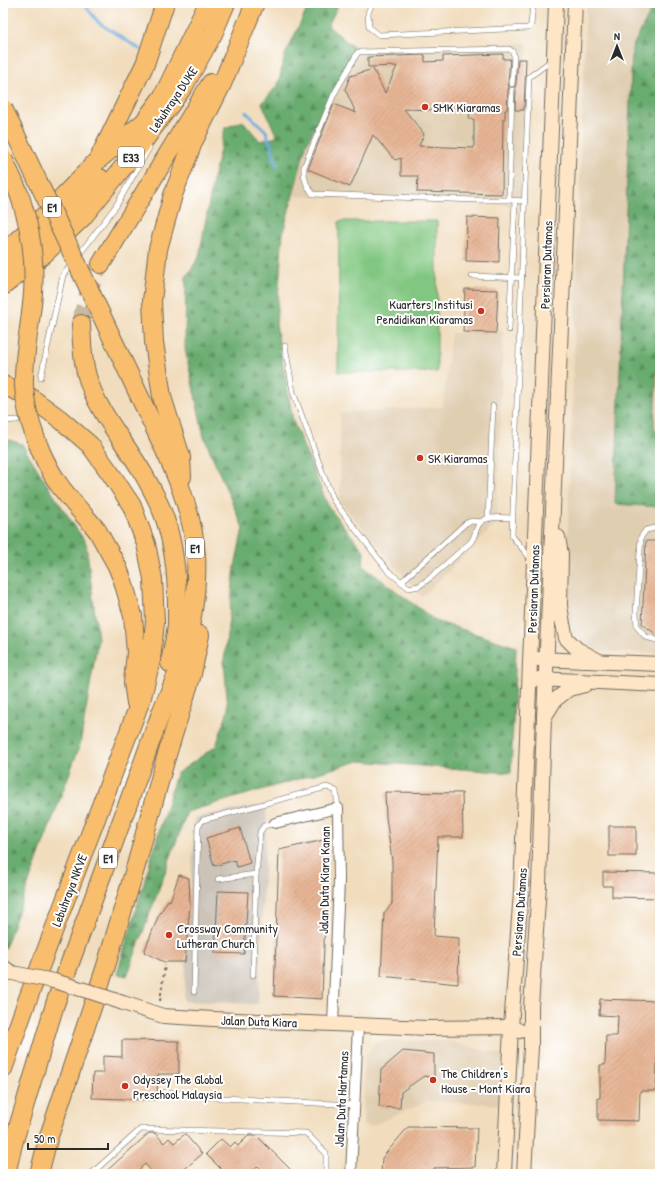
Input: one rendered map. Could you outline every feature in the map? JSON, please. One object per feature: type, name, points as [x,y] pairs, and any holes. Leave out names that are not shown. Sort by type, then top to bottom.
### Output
[{"type":"highway","points":[[98,160],[145,64],[165,3]]},
{"type":"highway","name":"Lebuhraya DUKE","points":[[3,266],[50,229],[95,185],[163,96],[208,3]]},
{"type":"highway","name":"Lebuhraya DUKE","points":[[3,286],[43,255],[82,218],[137,150],[184,86],[213,34],[226,3]]},
{"type":"highway","points":[[183,494],[181,457],[162,397],[154,342],[152,301],[158,249],[173,195],[194,140],[222,84],[255,3]]},
{"type":"highway","points":[[101,264],[214,79],[238,44]]},
{"type":"highway","points":[[3,108],[170,462],[183,494]]},
{"type":"highway","name":"Lebuhraya DUKE","points":[[98,160],[144,122]]},
{"type":"highway","points":[[3,158],[22,202],[32,246],[34,292],[26,349],[24,386],[30,416],[41,450],[60,486],[97,530],[123,580],[134,616],[136,653],[134,682],[137,711]]},
{"type":"highway","name":"E1","points":[[3,250],[11,246],[45,214],[98,160]]},
{"type":"highway","points":[[81,324],[82,350],[87,376],[97,400],[115,431],[132,454],[155,496],[165,519],[173,549],[177,580],[177,624],[161,713]]},
{"type":"highway","name":"Lebuhraya NKVE","points":[[3,385],[30,397],[60,419],[90,445],[132,506],[146,544],[153,579],[155,622],[152,660],[142,697],[27,1001],[3,1069]]},
{"type":"highway","name":"E1","points":[[6,1174],[13,1144],[55,1004],[161,713],[180,666],[190,630],[196,580],[196,555],[192,525],[183,494]]},
{"type":"highway","points":[[39,1174],[48,1139],[107,962],[165,761],[192,674],[201,630],[193,602]]},
{"type":"street","name":"Persiaran Dutamas","points":[[504,1174],[511,1027],[521,891],[556,3]]},
{"type":"street","name":"Persiaran Dutamas","points":[[524,1174],[531,1047],[531,1007],[539,885],[544,717],[575,3]]},
{"type":"street","points":[[553,505],[561,555],[560,606],[566,638],[577,649],[599,661]]},
{"type":"street","points":[[530,659],[660,664]]},
{"type":"street","points":[[529,679],[660,685]]},
{"type":"street","points":[[544,717],[555,700],[569,689],[597,682]]},
{"type":"street","name":"Jalan Duta Kiara Kanan","points":[[275,823],[338,808],[339,881],[333,1020]]},
{"type":"street","name":"Jalan Duta Kiara","points":[[6,972],[54,981],[163,1016],[212,1020],[333,1020],[358,1026],[427,1028],[511,1027]]},
{"type":"street","points":[[511,1027],[526,1016],[531,1007]]},
{"type":"street","name":"Jalan Duta Hartamas","points":[[351,1174],[358,1026]]},
{"type":"street","points":[[511,1027],[521,1031],[527,1038],[531,1047]]},
{"type":"lane","points":[[372,3],[368,13],[370,27],[379,35],[528,28],[531,25],[533,3]]},
{"type":"lane","points":[[508,200],[514,55],[512,51],[509,49],[358,52],[334,94],[304,167],[303,172],[305,182],[313,194],[525,201]]},
{"type":"lane","points":[[533,561],[512,536],[529,77],[554,58]]},
{"type":"lane","points":[[161,126],[184,86]]},
{"type":"lane","points":[[41,377],[63,275],[116,206],[150,146]]},
{"type":"lane","points":[[509,330],[515,200]]},
{"type":"lane","points":[[472,276],[522,278]]},
{"type":"lane","points":[[285,346],[293,392],[334,501],[388,571],[401,582],[409,588],[413,588],[419,586],[430,578],[471,542],[475,536],[478,526],[486,518],[513,518]]},
{"type":"lane","points":[[488,518],[493,406]]},
{"type":"lane","points":[[3,421],[16,420]]},
{"type":"lane","points":[[401,582],[466,523],[472,521],[481,522]]},
{"type":"lane","points":[[660,529],[656,528],[646,530],[642,537],[636,612],[637,627],[646,637],[660,641]]},
{"type":"lane","points":[[194,992],[198,826],[203,820],[327,787],[336,790],[338,808]]},
{"type":"lane","points":[[253,975],[256,874],[260,832],[264,826],[275,823]]},
{"type":"lane","points":[[218,878],[256,874]]},
{"type":"lane","points":[[165,1092],[222,1098],[354,1105]]},
{"type":"lane","points":[[91,1174],[142,1129],[306,1133],[326,1153],[326,1174]]},
{"type":"path","points":[[160,1001],[165,965]]},
{"type":"shaded area","points":[[586,3],[660,3],[660,653],[595,651],[573,635],[565,611]]},
{"type":"shaded area","name":"SMK Kiaramas","points":[[527,43],[521,206],[292,196],[306,145],[356,49]]},
{"type":"shaded area","name":"SK Kiaramas","points":[[503,331],[497,523],[422,597],[340,502],[340,413],[443,407],[451,333]]},
{"type":"shaded area","points":[[267,804],[258,1004],[184,1001],[195,817]]},
{"type":"shaded area","name":"The Children's House - Mont Kiara","points":[[377,1041],[448,1041],[504,1055],[502,1105],[428,1101],[371,1126],[363,1125],[364,1058]]},
{"type":"green space","points":[[310,3],[339,3],[328,26],[356,49],[306,145],[283,233],[276,325],[293,421],[329,508],[364,551],[363,566],[436,621],[516,647],[511,773],[359,761],[187,812],[127,976],[117,974],[176,774],[216,746],[228,710],[224,661],[235,566],[243,528],[204,437],[185,349],[186,277],[199,257],[214,175],[225,128],[243,121],[260,141],[277,137],[262,103],[278,85],[285,55]]},
{"type":"green space","points":[[655,3],[660,3],[660,308],[654,430],[660,431],[660,507],[615,504],[632,48]]},
{"type":"green space","points":[[339,221],[437,221],[437,372],[338,372]]},
{"type":"green space","points":[[3,438],[22,444],[86,543],[98,639],[80,745],[4,950],[3,950]]},
{"type":"building","points":[[503,54],[503,59],[510,59],[507,110],[505,110],[505,119],[503,119],[502,194],[417,192],[418,176],[401,176],[401,158],[395,160],[373,135],[350,187],[308,169],[334,104],[356,113],[345,89],[350,76],[373,69],[385,93],[397,66],[368,67],[368,57],[425,55],[425,62],[443,61],[443,56]],"holes":[[[404,109],[470,111],[469,119],[474,119],[474,148],[419,146],[424,134]]]},
{"type":"building","points":[[518,59],[526,59],[524,110],[515,110],[515,87]]},
{"type":"building","name":"Kuarters Institusi Pendidikan Kiaramas","points":[[467,217],[500,218],[499,262],[466,261]]},
{"type":"building","name":"Kuarters Institusi Pendidikan Kiaramas","points":[[465,289],[498,290],[496,333],[463,332]]},
{"type":"building","points":[[646,541],[660,541],[660,637],[642,624]]},
{"type":"building","points":[[385,792],[462,793],[463,837],[438,837],[434,936],[459,938],[458,984],[381,976],[384,913],[392,904],[392,861],[386,817]]},
{"type":"building","points":[[609,826],[636,826],[636,856],[609,856]]},
{"type":"building","points":[[240,828],[250,863],[237,867],[235,860],[214,866],[206,838]]},
{"type":"building","points":[[328,839],[322,999],[274,996],[279,850]]},
{"type":"building","points":[[603,872],[660,873],[660,898],[612,897],[612,886],[603,886]]},
{"type":"building","name":"Crossway Community Lutheran Church","points":[[179,875],[189,878],[190,905],[185,962],[164,962],[144,952],[158,917],[168,900],[170,901]]},
{"type":"building","points":[[218,891],[248,892],[244,954],[215,953]]},
{"type":"building","points":[[600,999],[659,1001],[656,1091],[640,1091],[639,1121],[598,1120],[600,1065],[605,1065],[606,1036],[617,1036],[618,1016],[599,1015]]},
{"type":"building","name":"Odyssey The Global Preschool Malaysia","points":[[122,1040],[179,1041],[179,1074],[158,1074],[157,1100],[92,1098],[93,1073],[103,1073],[103,1056],[122,1057]]},
{"type":"building","points":[[403,1051],[434,1054],[434,1078],[424,1076],[401,1092],[400,1108],[379,1107],[381,1070]]},
{"type":"building","points":[[408,1127],[477,1128],[475,1167],[434,1168],[434,1174],[381,1174],[382,1158]]},
{"type":"building","points":[[149,1133],[155,1133],[164,1143],[169,1138],[174,1143],[185,1134],[202,1154],[179,1174],[154,1174],[145,1164],[134,1174],[103,1174]]},
{"type":"building","points":[[248,1136],[257,1136],[295,1174],[266,1174],[258,1166],[250,1174],[226,1174],[206,1154],[221,1139],[230,1147],[235,1142],[238,1146]]},
{"type":"waterway","points":[[83,3],[99,23],[141,50]]},
{"type":"waterway","points":[[246,112],[266,131],[277,165]]},
{"type":"tunnel","points":[[81,324],[88,293],[101,264]]},
{"type":"place","name":"SMK Kiaramas","points":[[425,107]]},
{"type":"place","name":"Kuarters Institusi Pendidikan Kiaramas","points":[[481,311]]},
{"type":"place","name":"SK Kiaramas","points":[[420,458]]},
{"type":"place","name":"Crossway Community Lutheran Church","points":[[169,935]]},
{"type":"place","name":"The Children's House - Mont Kiara","points":[[433,1080]]},
{"type":"place","name":"Odyssey The Global Preschool Malaysia","points":[[125,1086]]}]
